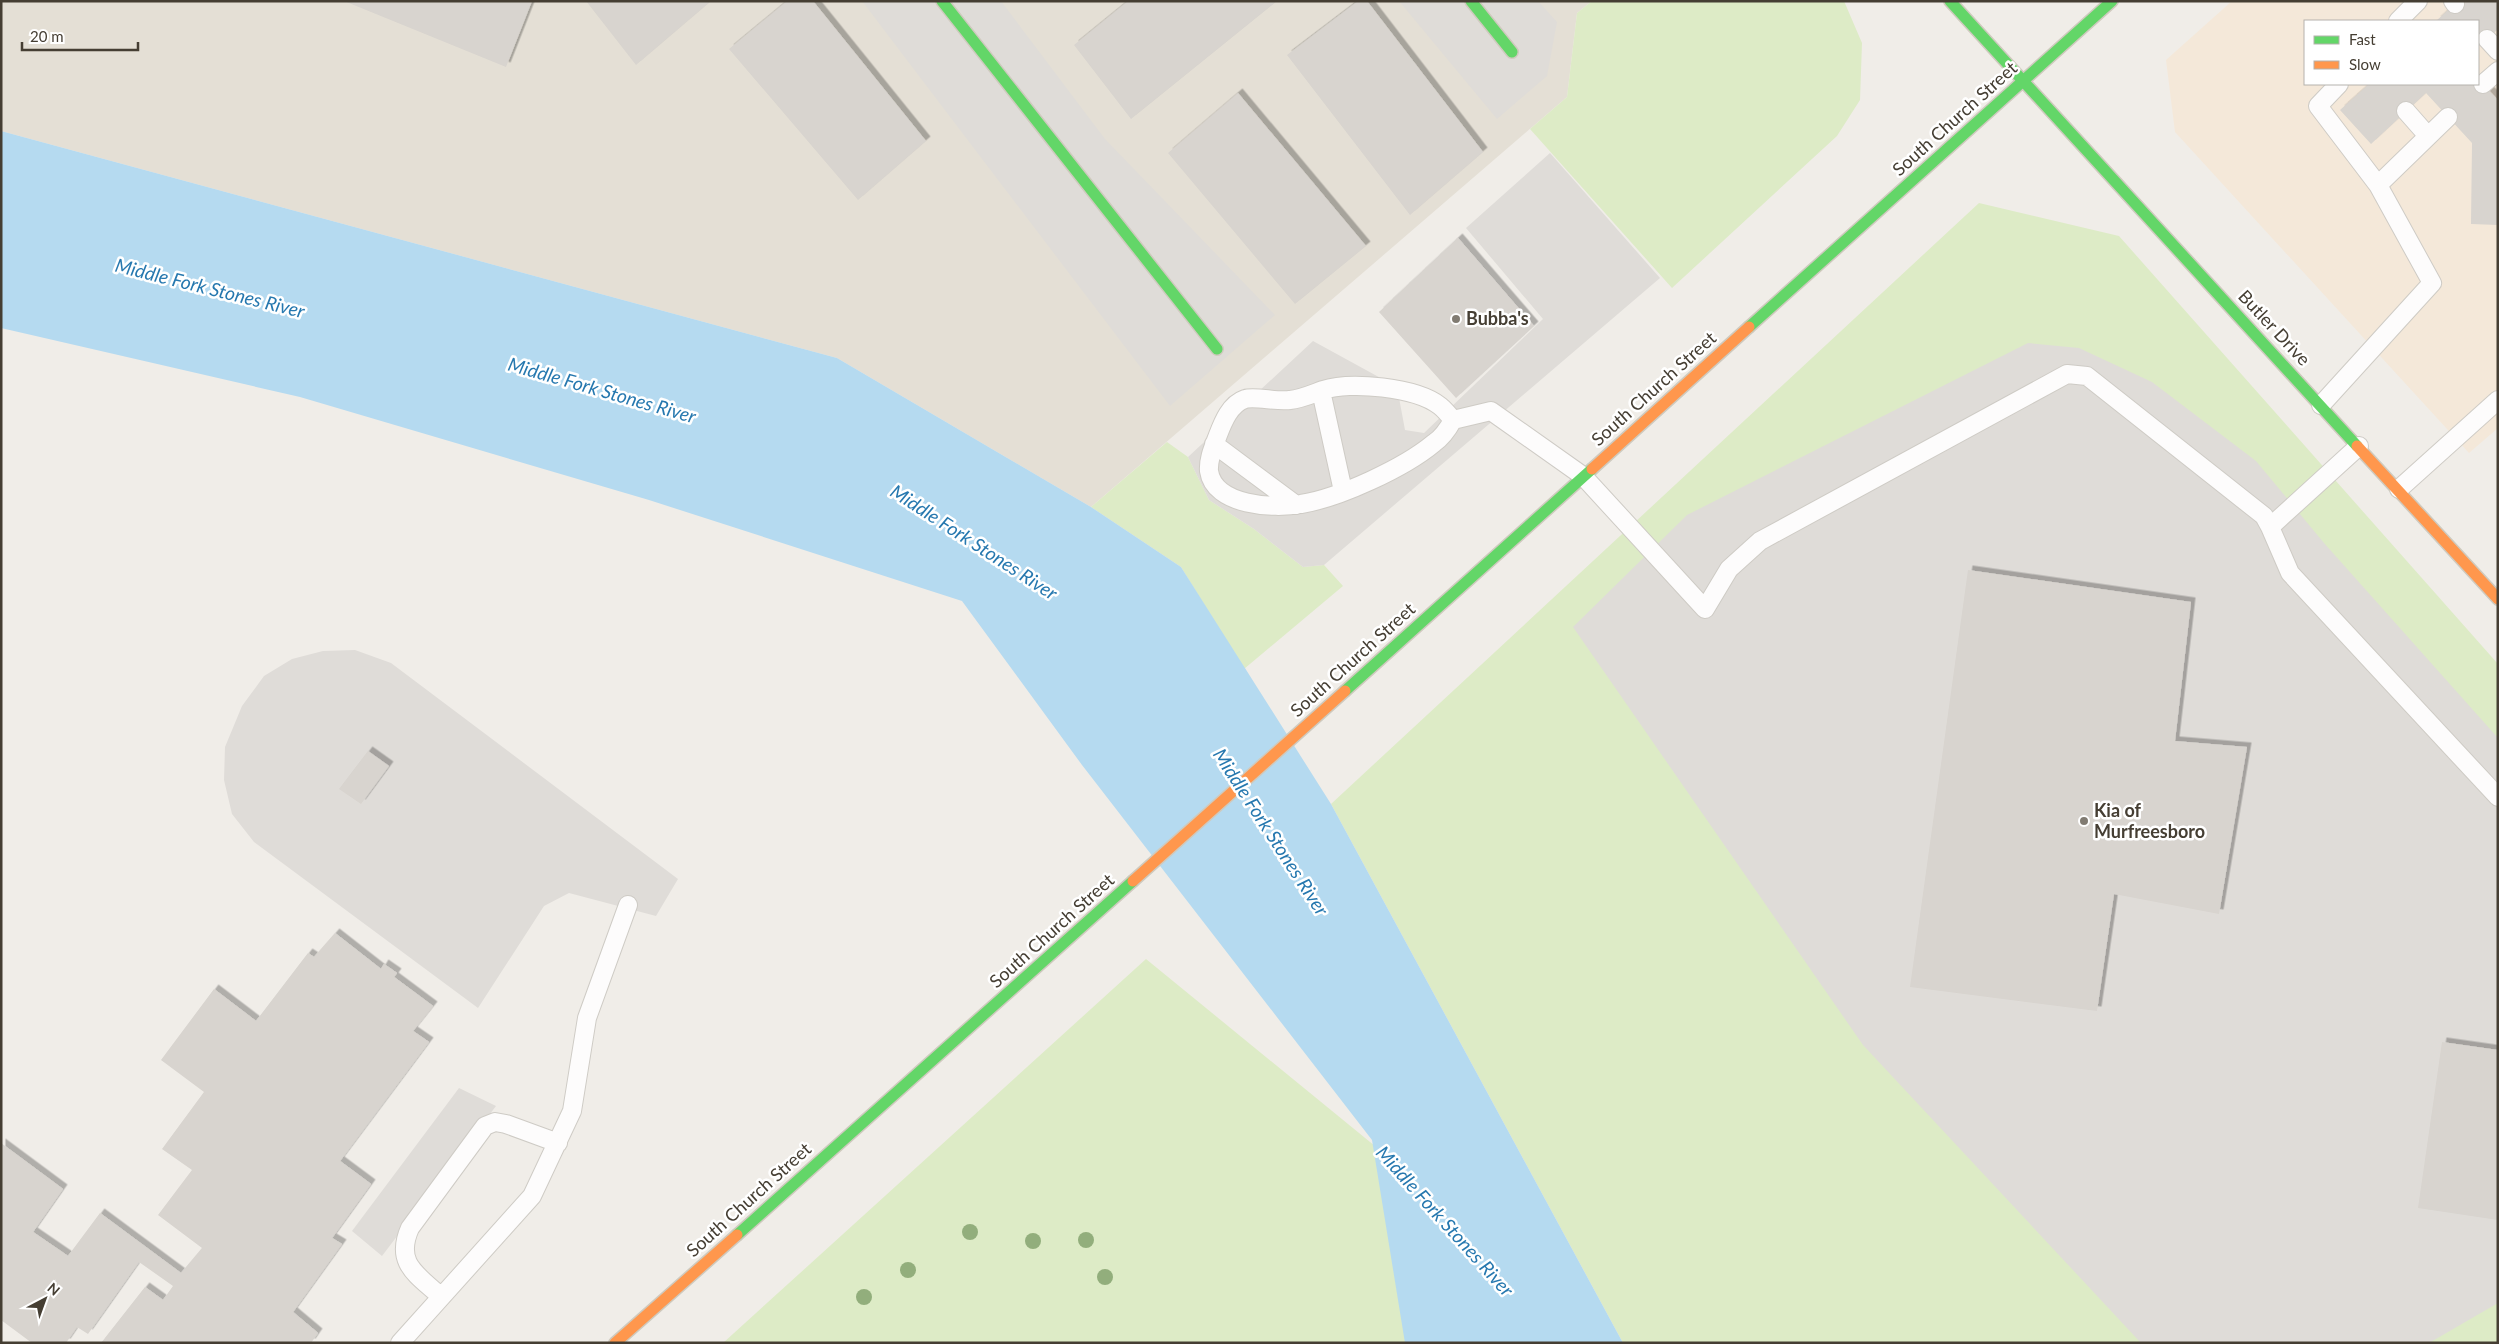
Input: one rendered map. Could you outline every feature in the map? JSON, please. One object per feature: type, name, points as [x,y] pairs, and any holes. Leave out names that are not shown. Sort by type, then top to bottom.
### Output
[{"type":"main road","points":[[942,1],[1217,349]]},
{"type":"main road","points":[[1471,1],[1512,52]]},
{"type":"main road","name":"Butler Drive","points":[[1950,1],[2498,599]]},
{"type":"main road","name":"South Church Street","points":[[615,1343],[1048,958],[2112,1]]},
{"type":"lane","points":[[2399,20],[2418,1]]},
{"type":"lane","points":[[2483,84],[2498,71]]},
{"type":"lane","points":[[2320,405],[2432,283],[2378,185],[2318,106],[2338,85]]},
{"type":"lane","points":[[2406,111],[2428,136]]},
{"type":"lane","points":[[2378,185],[2448,117]]},
{"type":"lane","points":[[1453,420],[1440,406],[1407,392],[1354,385],[1333,387],[1290,400],[1246,399],[1236,404],[1225,418],[1209,460],[1209,473],[1216,487],[1233,498],[1270,507],[1296,505],[1343,491],[1412,460],[1435,443],[1445,433],[1453,420],[1491,412],[1583,476],[1705,609],[1729,569],[1760,541],[2067,374],[2087,376],[2264,516],[2290,573],[2498,797]]},
{"type":"lane","points":[[1321,391],[1343,491]]},
{"type":"lane","points":[[2399,489],[2498,400]]},
{"type":"lane","points":[[1214,444],[1296,505]]},
{"type":"lane","points":[[2270,526],[2359,446]]},
{"type":"lane","points":[[400,1343],[532,1196],[572,1112],[587,1018],[628,905]]},
{"type":"lane","points":[[441,1297],[410,1268],[404,1255],[403,1243],[410,1228],[472,1142],[485,1126],[495,1122],[506,1124],[558,1143]]},
{"type":"shaded area","points":[[1,1],[1592,1],[1577,13],[1567,97],[1091,507],[837,358],[1,131]]},
{"type":"shaded area","points":[[862,1],[1001,1],[1105,139],[1275,315],[1170,406]]},
{"type":"shaded area","points":[[1399,1],[1538,1],[1557,22],[1547,76],[1497,119]]},
{"type":"shaded area","points":[[2232,1],[2498,1],[2498,428],[2469,453],[2175,132],[2166,60]]},
{"type":"shaded area","points":[[1550,153],[1660,278],[1324,565],[1303,567],[1254,529],[1209,500],[1188,457],[1313,341],[1397,387],[1405,430],[1424,433],[1543,319],[1466,228]]},
{"type":"shaded area","points":[[2028,343],[2079,348],[2152,382],[2256,461],[2324,543],[2498,738],[2498,1303],[2429,1343],[2141,1343],[1863,1045],[1573,627],[1687,515]]},
{"type":"shaded area","points":[[355,650],[391,663],[678,879],[656,916],[569,893],[544,906],[478,1008],[254,842],[232,814],[224,780],[225,747],[242,706],[264,676],[292,659],[323,651]]},
{"type":"shaded area","points":[[459,1088],[496,1106],[382,1256],[352,1231]]},
{"type":"green space","points":[[1592,1],[1844,1],[1862,43],[1860,100],[1837,136],[1672,288],[1530,129],[1567,97],[1577,13]]},
{"type":"green space","points":[[1979,203],[2119,236],[2498,664],[2498,1343],[1623,1343],[1331,804]]},
{"type":"green space","points":[[1167,442],[1188,457],[1209,500],[1254,529],[1303,567],[1324,565],[1343,586],[1244,669],[1181,567],[1091,507]]},
{"type":"green space","points":[[1146,959],[1616,1343],[723,1343]]},
{"type":"water","name":"Middle Fork Stones River","points":[[1,131],[837,358],[1091,507],[1181,567],[1331,804],[1623,1343],[1405,1343],[1372,1140],[1082,765],[962,601],[649,500],[300,397],[1,328]]},
{"type":"building","points":[[344,1],[532,1],[506,67]]},
{"type":"building","points":[[586,1],[711,1],[636,65]]},
{"type":"building","points":[[787,1],[813,1],[926,141],[858,200],[729,49]]},
{"type":"building","points":[[1128,1],[1277,1],[1131,119],[1074,45]]},
{"type":"building","points":[[1358,1],[1367,1],[1483,152],[1410,215],[1287,55]]},
{"type":"building","points":[[2458,1],[2498,1],[2498,29],[2479,46],[2479,20],[2437,20]]},
{"type":"building","points":[[2479,80],[2498,100],[2498,225],[2471,224],[2472,143],[2426,93],[2371,144],[2340,110],[2368,85],[2479,85]]},
{"type":"building","points":[[1238,93],[1366,246],[1295,304],[1168,153]]},
{"type":"building","name":"Bubba's","points":[[1458,238],[1534,326],[1456,398],[1379,312]]},
{"type":"building","name":"Kia of Murfreesboro","points":[[1968,570],[2191,602],[2175,741],[2247,747],[2219,914],[2114,894],[2097,1011],[1910,987]]},
{"type":"building","points":[[368,751],[389,766],[361,804],[339,789]]},
{"type":"building","points":[[335,933],[381,969],[384,964],[397,973],[394,977],[433,1006],[413,1031],[429,1042],[340,1161],[371,1184],[332,1238],[342,1244],[293,1312],[318,1333],[311,1343],[101,1343],[145,1287],[163,1300],[173,1286],[139,1262],[88,1334],[77,1327],[66,1343],[32,1343],[1,1320],[1,1143],[63,1189],[33,1232],[68,1256],[100,1213],[181,1273],[202,1248],[158,1215],[192,1170],[162,1149],[204,1092],[161,1060],[214,989],[256,1021],[308,953],[314,957]]},
{"type":"building","points":[[2442,1042],[2498,1050],[2498,1220],[2418,1208]]},
{"type":"traffic: fast","points":[[942,1],[1217,349]]},
{"type":"traffic: fast","points":[[1471,1],[1512,52]]},
{"type":"traffic: fast","points":[[1950,1],[2357,446]]},
{"type":"traffic: fast","points":[[1749,327],[2112,1]]},
{"type":"traffic: fast","points":[[1345,691],[1592,469]]},
{"type":"traffic: fast","points":[[737,1235],[1133,881]]},
{"type":"traffic: slow","points":[[1592,469],[1749,327]]},
{"type":"traffic: slow","points":[[2357,446],[2498,599]]},
{"type":"traffic: slow","points":[[1133,881],[1345,691]]},
{"type":"traffic: slow","points":[[615,1343],[737,1235]]},
{"type":"place","name":"Bubba's","points":[[1456,319]]},
{"type":"place","name":"Kia of Murfreesboro","points":[[2084,821]]}]
